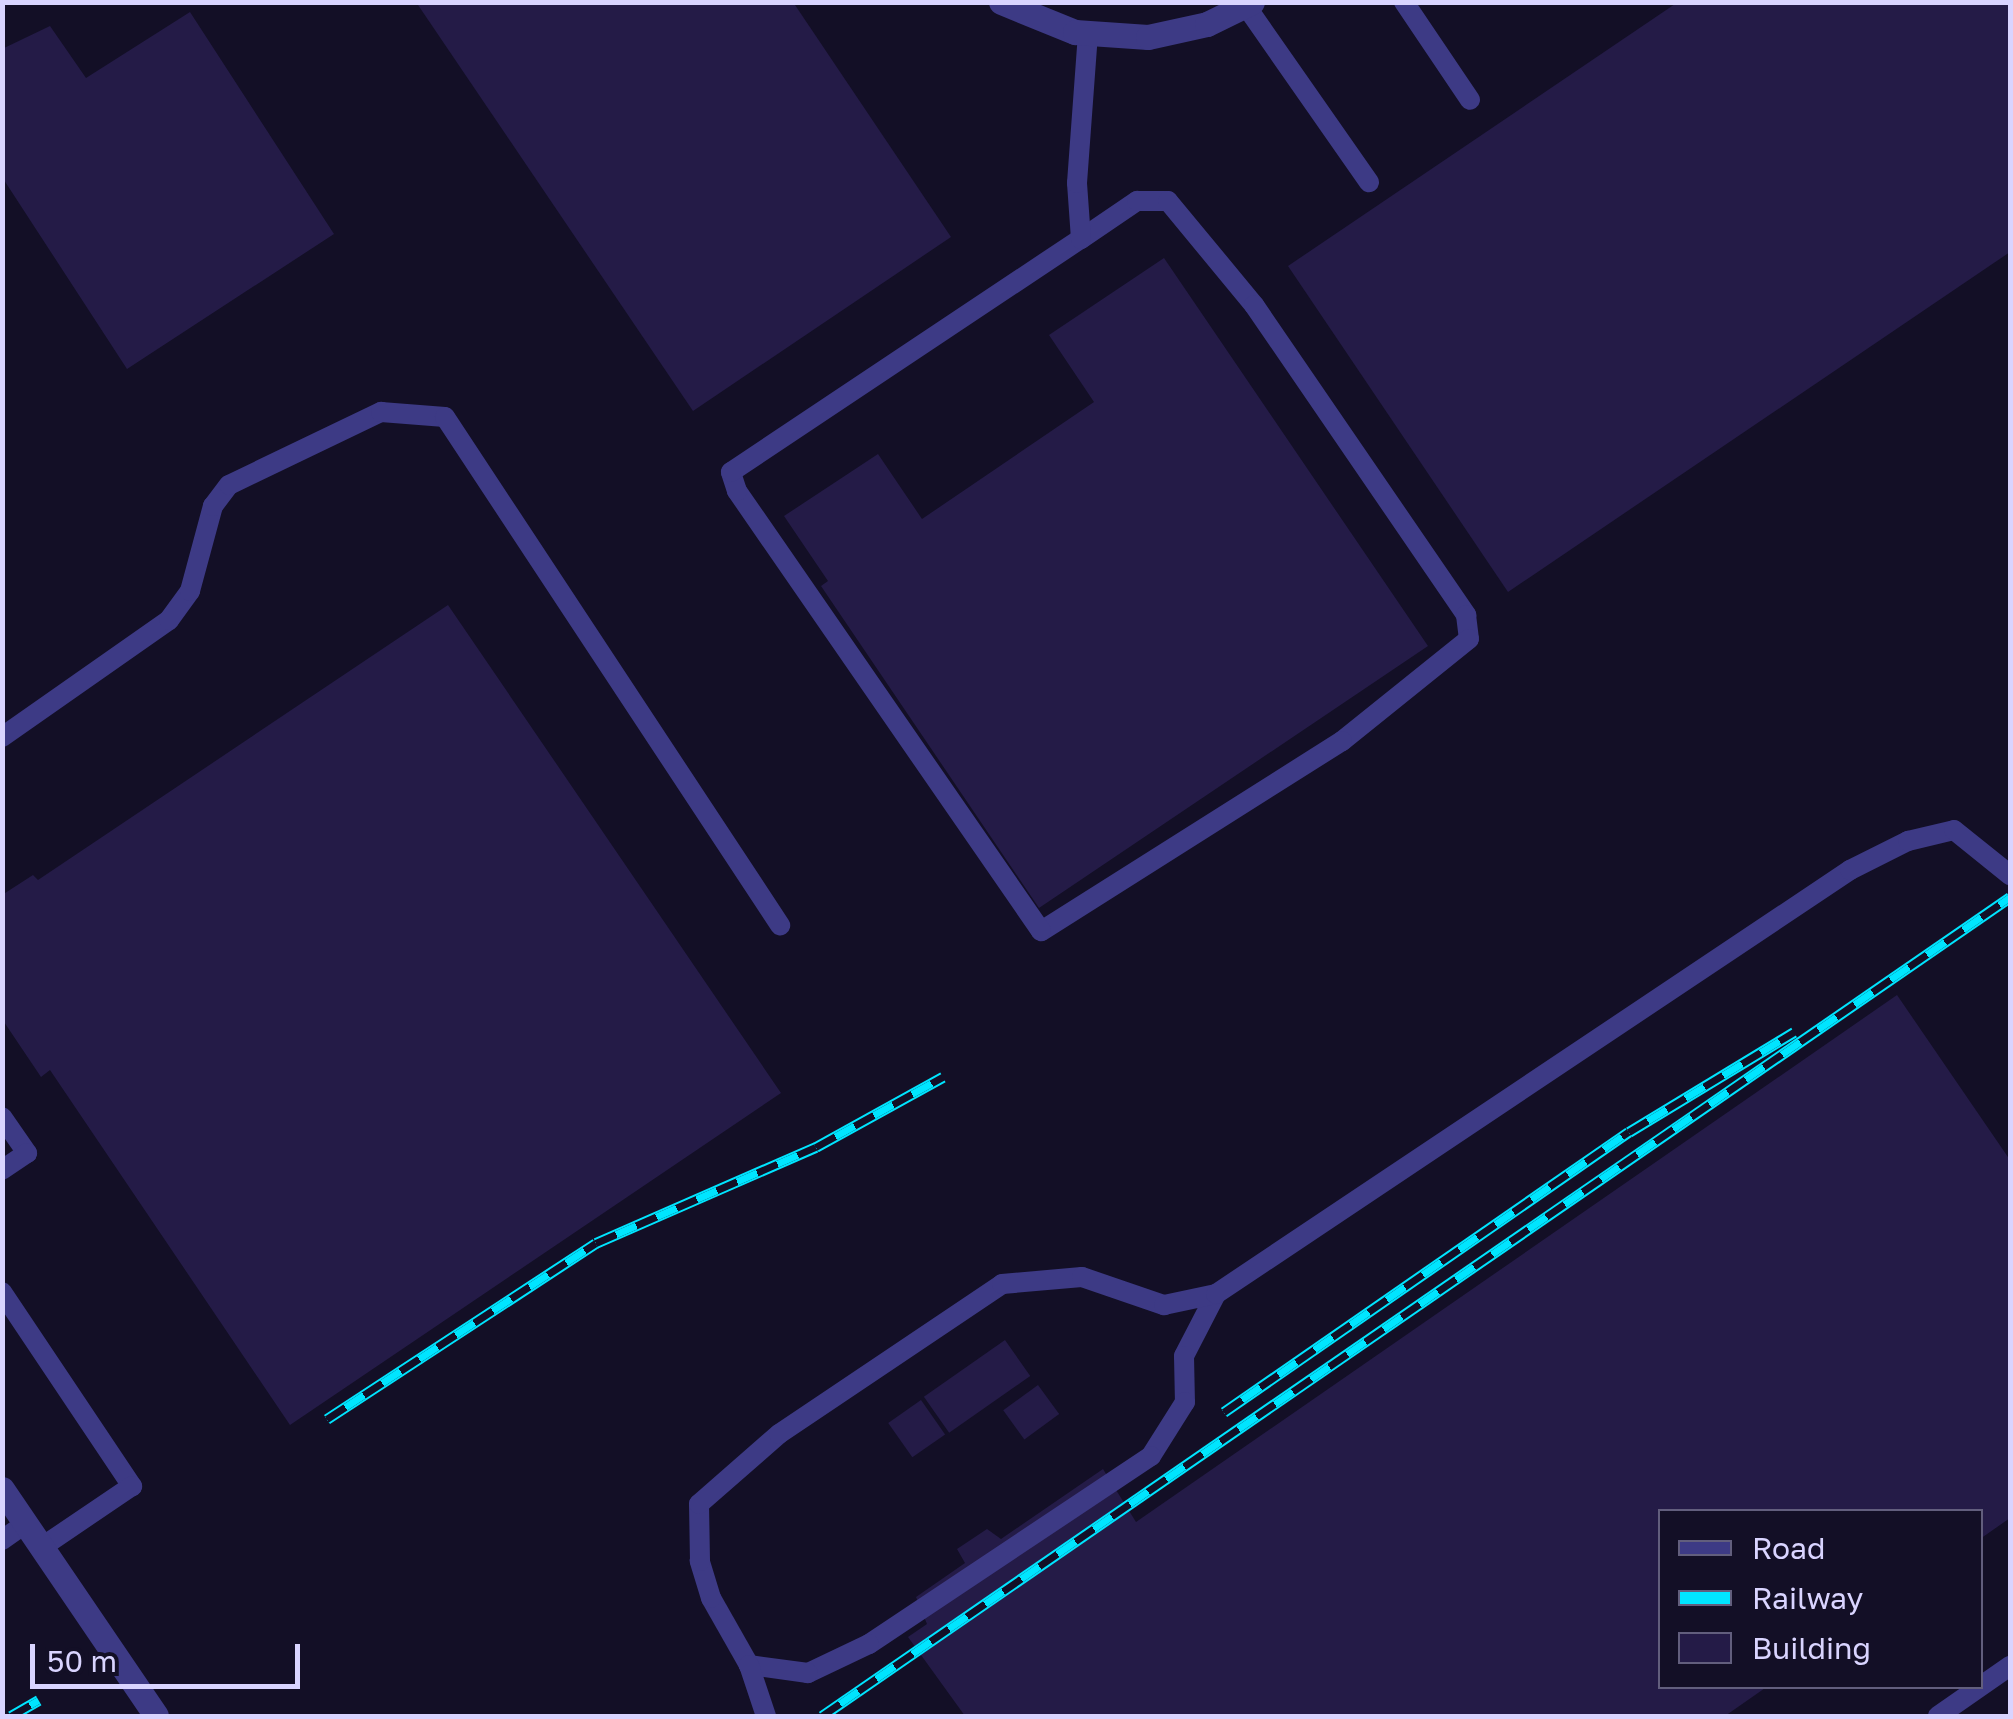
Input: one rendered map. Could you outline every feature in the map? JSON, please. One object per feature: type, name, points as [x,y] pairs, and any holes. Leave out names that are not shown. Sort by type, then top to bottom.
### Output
[{"type":"street","points":[[1001,2],[1088,34],[1180,32],[1249,4]]},
{"type":"street","points":[[2,1489],[156,1716]]},
{"type":"lane","points":[[1404,2],[1470,100]]},
{"type":"lane","points":[[1249,4],[1369,182]]},
{"type":"lane","points":[[1082,238],[1077,183],[1088,34]]},
{"type":"lane","points":[[1168,200],[1254,306],[1466,615],[1469,638],[1342,742],[1042,931],[737,491],[731,472],[1082,238],[1137,201],[1168,200]]},
{"type":"lane","points":[[2,736],[169,620],[190,591],[213,506],[230,485],[381,412],[445,417],[780,925]]},
{"type":"lane","points":[[766,1716],[749,1664],[711,1598],[700,1561],[699,1504],[779,1434],[1002,1284],[1082,1277],[1164,1305],[1216,1294],[1850,870],[1908,841],[1954,830],[2010,875]]},
{"type":"lane","points":[[2,1116],[27,1153],[2,1170]]},
{"type":"lane","points":[[2,1292],[132,1486],[42,1547]]},
{"type":"lane","points":[[749,1664],[808,1674],[869,1644],[1150,1456],[1185,1402],[1184,1356],[1216,1294]]},
{"type":"lane","points":[[2,1540],[26,1523]]},
{"type":"lane","points":[[1983,1685],[2010,1666]]},
{"type":"lane","points":[[1938,1716],[1977,1689]]},
{"type":"building","points":[[416,2],[793,2],[951,237],[693,411]]},
{"type":"building","points":[[1678,2],[2010,2],[2010,252],[1508,592],[1288,266]]},
{"type":"building","points":[[190,12],[334,234],[127,369],[2,177],[2,49],[50,26],[86,78]]},
{"type":"building","points":[[1164,258],[1428,646],[1039,908],[821,586],[828,581],[784,516],[878,454],[922,519],[1094,402],[1049,335]]},
{"type":"building","points":[[448,605],[781,1093],[290,1425],[50,1070],[41,1077],[2,1019],[2,895],[33,875],[38,880]]},
{"type":"building","points":[[1897,995],[2010,1160],[2010,1518],[1983,1537],[1983,1509],[1658,1509],[1658,1689],[1764,1689],[1725,1716],[965,1716],[908,1637],[927,1624],[916,1597],[965,1563],[957,1549],[987,1529],[1001,1539],[1103,1469],[1136,1522]]},
{"type":"building","points":[[1005,1340],[1030,1376],[949,1433],[924,1397]]},
{"type":"building","points":[[1038,1385],[1059,1414],[1024,1439],[1003,1410]]},
{"type":"building","points":[[921,1400],[945,1434],[912,1457],[888,1423]]},
{"type":"railway","points":[[822,1716],[2010,897]]},
{"type":"railway","points":[[1224,1412],[1629,1132],[1794,1032]]},
{"type":"railway","points":[[327,1419],[596,1243],[816,1147],[943,1077]]},
{"type":"railway","points":[[11,1716],[39,1700]]}]
